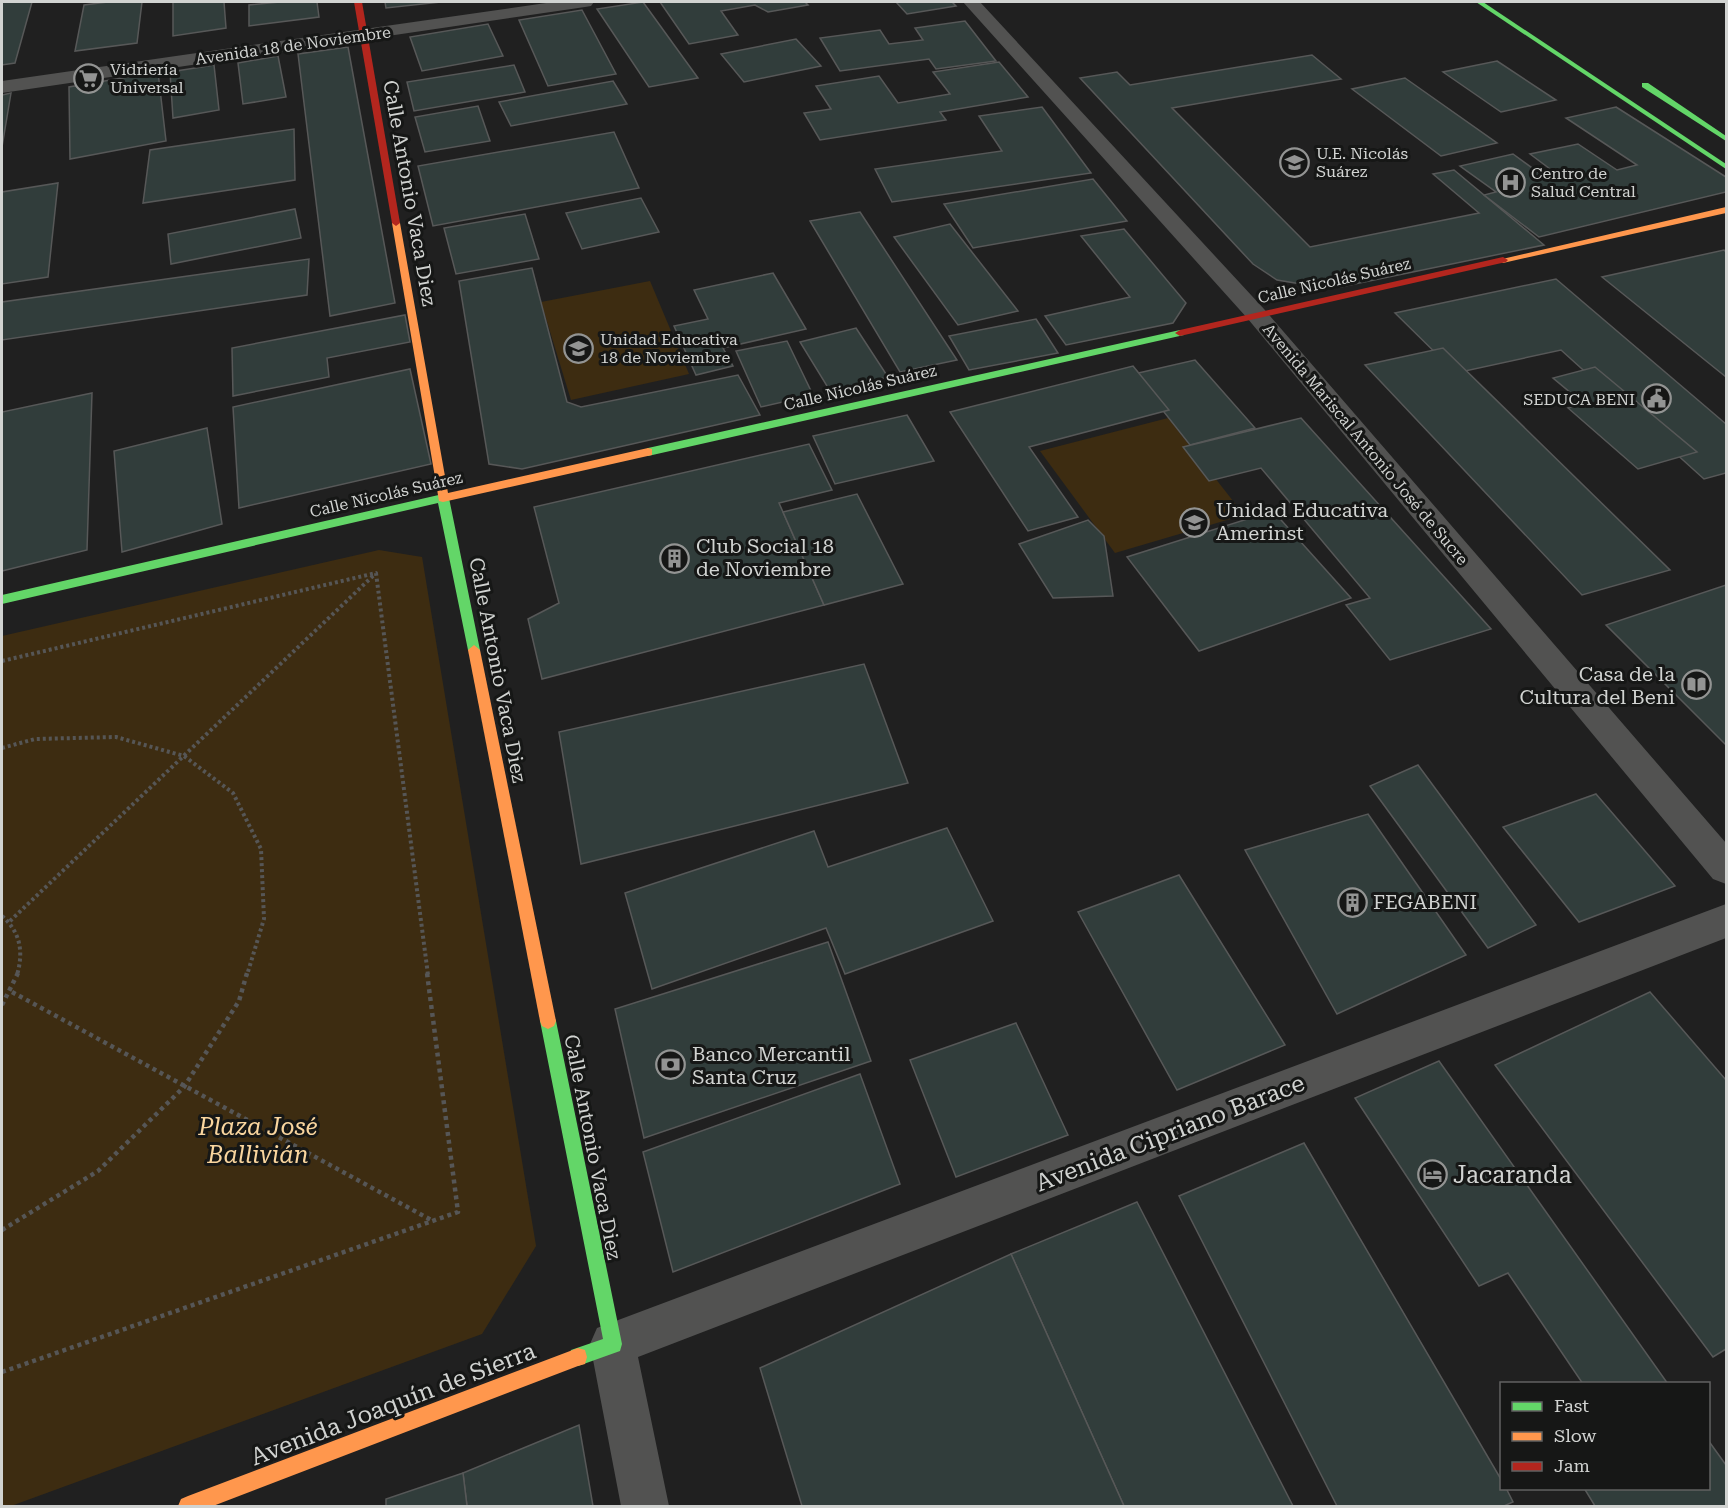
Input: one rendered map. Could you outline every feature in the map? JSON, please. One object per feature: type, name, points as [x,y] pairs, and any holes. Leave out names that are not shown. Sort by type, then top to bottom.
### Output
[{"type":"street","name":"Avenida 18 de Noviembre","points":[[2,71],[477,2]]},
{"type":"street","name":"Avenida 18 de Noviembre","points":[[2,87],[361,18],[585,2]]},
{"type":"street","name":"Avenida Mariscal Antonio José de Sucre","points":[[971,2],[1256,314],[1726,868]]},
{"type":"street","points":[[1479,2],[1726,167]]},
{"type":"street","name":"Calle Antonio Vaca Diez","points":[[361,18],[443,498],[613,1344]]},
{"type":"street","points":[[1637,80],[1726,139]]},
{"type":"street","name":"Calle Nicolás Suárez","points":[[2,600],[1256,314],[1726,210]]},
{"type":"street","name":"Avenida Cipriano Barace","points":[[613,1344],[1726,921]]},
{"type":"street","points":[[613,1344],[645,1506]]},
{"type":"street","name":"Avenida Joaquín de Sierra","points":[[188,1506],[613,1344]]},
{"type":"path","points":[[2,661],[376,573]]},
{"type":"path","points":[[10,921],[376,573]]},
{"type":"path","points":[[2,1372],[458,1212],[376,573]]},
{"type":"path","points":[[2,748],[35,739],[116,737],[184,756],[233,793],[261,849],[264,919],[239,1001],[184,1087],[98,1172],[2,1230]]},
{"type":"path","points":[[2,916],[10,921],[21,941],[21,965],[12,992],[2,1005]]},
{"type":"path","points":[[12,992],[434,1222]]},
{"type":"green space","points":[[650,281],[689,374],[571,400],[541,302]]},
{"type":"green space","points":[[1168,418],[1244,515],[1115,553],[1040,451]]},
{"type":"green space","name":"Plaza José Ballivián","points":[[379,550],[422,557],[536,1246],[482,1334],[11,1506],[2,1506],[2,636]]},
{"type":"building","points":[[2,2],[32,2],[15,63],[2,65]]},
{"type":"building","points":[[142,2],[137,43],[75,51],[84,5]]},
{"type":"building","points":[[173,2],[224,2],[226,28],[173,36]]},
{"type":"building","points":[[317,2],[319,17],[249,26],[249,5]]},
{"type":"building","points":[[385,2],[441,2],[386,8]]},
{"type":"building","points":[[643,2],[698,78],[649,87],[597,9]]},
{"type":"building","points":[[660,2],[805,2],[808,5],[768,12],[755,5],[721,11],[738,35],[689,44]]},
{"type":"building","points":[[896,2],[952,2],[956,6],[907,14]]},
{"type":"building","points":[[582,10],[616,74],[548,86],[519,20]]},
{"type":"building","points":[[965,21],[996,61],[936,69],[929,59],[840,71],[820,38],[880,30],[889,44],[923,40],[915,28]]},
{"type":"building","points":[[488,24],[503,56],[422,71],[410,37]]},
{"type":"building","points":[[796,39],[821,66],[744,82],[721,54]]},
{"type":"building","points":[[348,47],[395,303],[330,316],[298,54]]},
{"type":"building","points":[[1312,55],[1341,79],[1172,108],[1310,247],[1479,213],[1433,174],[1454,170],[1544,245],[1340,287],[1313,286],[1277,280],[1253,264],[1080,78],[1117,72],[1130,85]]},
{"type":"building","points":[[278,56],[286,97],[243,104],[238,63]]},
{"type":"building","points":[[1497,61],[1556,100],[1501,112],[1443,72]]},
{"type":"building","points":[[999,62],[1028,97],[940,112],[946,120],[820,140],[804,113],[831,109],[816,86],[879,76],[898,103],[950,94],[933,72]]},
{"type":"building","points":[[214,65],[219,110],[173,118],[170,72]]},
{"type":"building","points":[[514,65],[525,92],[414,111],[407,82]]},
{"type":"building","points":[[158,72],[166,141],[70,159],[69,87]]},
{"type":"building","points":[[1405,78],[1497,143],[1441,156],[1352,89]]},
{"type":"building","points":[[613,81],[627,104],[511,126],[499,102]]},
{"type":"building","points":[[11,93],[2,147],[2,95]]},
{"type":"building","points":[[478,106],[490,141],[425,152],[415,117]]},
{"type":"building","points":[[1042,107],[1091,173],[892,202],[875,169],[1002,151],[979,116]]},
{"type":"building","points":[[1616,107],[1726,177],[1726,192],[1539,237],[1484,195],[1496,192],[1460,166],[1513,154],[1550,181],[1562,178],[1530,154],[1578,144],[1617,170],[1637,165],[1566,118]]},
{"type":"building","points":[[294,129],[295,180],[143,203],[150,150]]},
{"type":"building","points":[[614,132],[639,188],[433,226],[418,166]]},
{"type":"building","points":[[1093,179],[1127,221],[973,248],[944,204]]},
{"type":"building","points":[[58,183],[48,277],[2,284],[2,192]]},
{"type":"building","points":[[641,198],[659,232],[582,249],[566,213]]},
{"type":"building","points":[[295,209],[301,238],[171,264],[168,234]]},
{"type":"building","points":[[860,212],[957,360],[900,372],[810,221]]},
{"type":"building","points":[[525,214],[539,259],[456,274],[444,228]]},
{"type":"building","points":[[950,224],[1018,311],[958,325],[894,237]]},
{"type":"building","points":[[1124,229],[1186,303],[1173,323],[1066,345],[1045,316],[1130,297],[1081,236]]},
{"type":"building","points":[[1724,250],[1726,252],[1726,377],[1602,277]]},
{"type":"building","points":[[309,259],[307,295],[2,340],[2,302]]},
{"type":"building","points":[[532,268],[567,402],[581,407],[738,375],[760,415],[522,469],[489,464],[459,281]]},
{"type":"building","points":[[773,273],[806,329],[723,348],[733,366],[696,375],[674,326],[708,319],[694,290]]},
{"type":"building","name":"SEDUCA BENI","points":[[1556,279],[1726,424],[1726,473],[1704,479],[1561,350],[1456,373],[1395,313]]},
{"type":"building","points":[[405,315],[410,342],[327,358],[329,377],[233,396],[232,348]]},
{"type":"building","points":[[1036,319],[1058,353],[969,370],[949,336]]},
{"type":"building","points":[[856,328],[888,377],[830,391],[800,342]]},
{"type":"building","points":[[787,341],[813,395],[761,407],[736,351]]},
{"type":"building","points":[[1443,348],[1670,570],[1582,595],[1365,365]]},
{"type":"building","points":[[1195,360],[1255,428],[1190,445],[1134,374]]},
{"type":"building","points":[[1133,366],[1169,410],[1029,447],[1078,517],[1028,531],[950,412]]},
{"type":"building","points":[[1595,367],[1697,452],[1638,469],[1568,408],[1584,404],[1553,378]]},
{"type":"building","points":[[410,369],[431,464],[239,508],[233,407]]},
{"type":"building","points":[[92,393],[87,550],[2,571],[2,412]]},
{"type":"building","points":[[907,415],[934,461],[835,484],[813,436]]},
{"type":"building","points":[[1301,418],[1491,629],[1390,660],[1346,605],[1370,598],[1261,468],[1209,481],[1183,447]]},
{"type":"building","points":[[207,428],[222,524],[122,552],[114,451]]},
{"type":"building","name":"Club Social 18 de Noviembre","points":[[809,444],[832,490],[779,503],[824,605],[542,679],[528,619],[559,603],[534,507]]},
{"type":"building","points":[[857,494],[903,584],[824,605],[783,512]]},
{"type":"building","points":[[1273,511],[1351,598],[1199,651],[1127,557]]},
{"type":"building","points":[[1088,520],[1104,536],[1113,596],[1053,598],[1019,544]]},
{"type":"building","name":"Casa de la Cultura del Beni","points":[[1726,585],[1726,745],[1606,625]]},
{"type":"building","points":[[864,664],[908,783],[581,864],[559,732]]},
{"type":"building","points":[[1418,765],[1536,925],[1488,948],[1370,786]]},
{"type":"building","points":[[1596,794],[1675,886],[1579,922],[1503,827]]},
{"type":"building","name":"FEGABENI","points":[[1368,814],[1466,955],[1337,1014],[1245,850]]},
{"type":"building","points":[[947,828],[993,921],[845,974],[826,928],[652,989],[625,893],[814,831],[828,867]]},
{"type":"building","points":[[1179,875],[1285,1045],[1177,1090],[1078,912]]},
{"type":"building","points":[[828,942],[871,1061],[644,1138],[615,1009]]},
{"type":"building","points":[[1650,992],[1726,1080],[1726,1349],[1713,1357],[1495,1065]]},
{"type":"building","points":[[1016,1023],[1068,1135],[956,1177],[910,1060]]},
{"type":"building","points":[[1439,1061],[1667,1382],[1582,1382],[1508,1273],[1479,1286],[1355,1098]]},
{"type":"building","points":[[860,1074],[900,1184],[673,1272],[643,1152]]},
{"type":"building","points":[[1304,1143],[1500,1478],[1500,1490],[1507,1490],[1513,1502],[1504,1506],[1337,1506],[1179,1196]]},
{"type":"building","points":[[1137,1202],[1293,1506],[1124,1506],[1011,1254]]},
{"type":"building","points":[[1011,1254],[1124,1506],[802,1506],[760,1368]]},
{"type":"building","points":[[579,1425],[593,1506],[467,1506],[463,1473]]},
{"type":"building","points":[[1710,1443],[1726,1465],[1726,1506],[1595,1506],[1585,1490],[1710,1490]]},
{"type":"building","points":[[463,1473],[467,1506],[386,1506],[386,1499]]},
{"type":"traffic: fast","points":[[1479,2],[1726,167]]},
{"type":"traffic: fast","points":[[1645,85],[1726,139]]},
{"type":"traffic: fast","points":[[648,452],[1180,333]]},
{"type":"traffic: fast","points":[[2,600],[443,498],[474,650]]},
{"type":"traffic: fast","points":[[548,1021],[613,1344],[578,1357]]},
{"type":"traffic: slow","points":[[1503,260],[1726,210]]},
{"type":"traffic: slow","points":[[396,223],[443,498],[648,452]]},
{"type":"traffic: slow","points":[[474,650],[548,1021]]},
{"type":"traffic: slow","points":[[188,1506],[578,1357]]},
{"type":"traffic: jam","points":[[358,2],[396,223]]},
{"type":"traffic: jam","points":[[1180,333],[1503,260]]},
{"type":"place","name":"Vidriería Universal","points":[[89,78]]},
{"type":"place","name":"U.E. Nicolás Suárez","points":[[1295,162]]},
{"type":"place","name":"Centro de Salud Central","points":[[1510,182]]},
{"type":"place","name":"Unidad Educativa 18 de Noviembre","points":[[579,348]]},
{"type":"place","name":"SEDUCA BENI","points":[[1656,399]]},
{"type":"place","name":"Unidad Educativa Amerinst","points":[[1195,522]]},
{"type":"place","name":"Club Social 18 de Noviembre","points":[[675,558]]},
{"type":"place","name":"Casa de la Cultura del Beni","points":[[1696,685]]},
{"type":"place","name":"FEGABENI","points":[[1352,902]]},
{"type":"place","name":"Banco Mercantil Santa Cruz","points":[[671,1065]]},
{"type":"place","name":"Jacaranda","points":[[1432,1175]]}]
